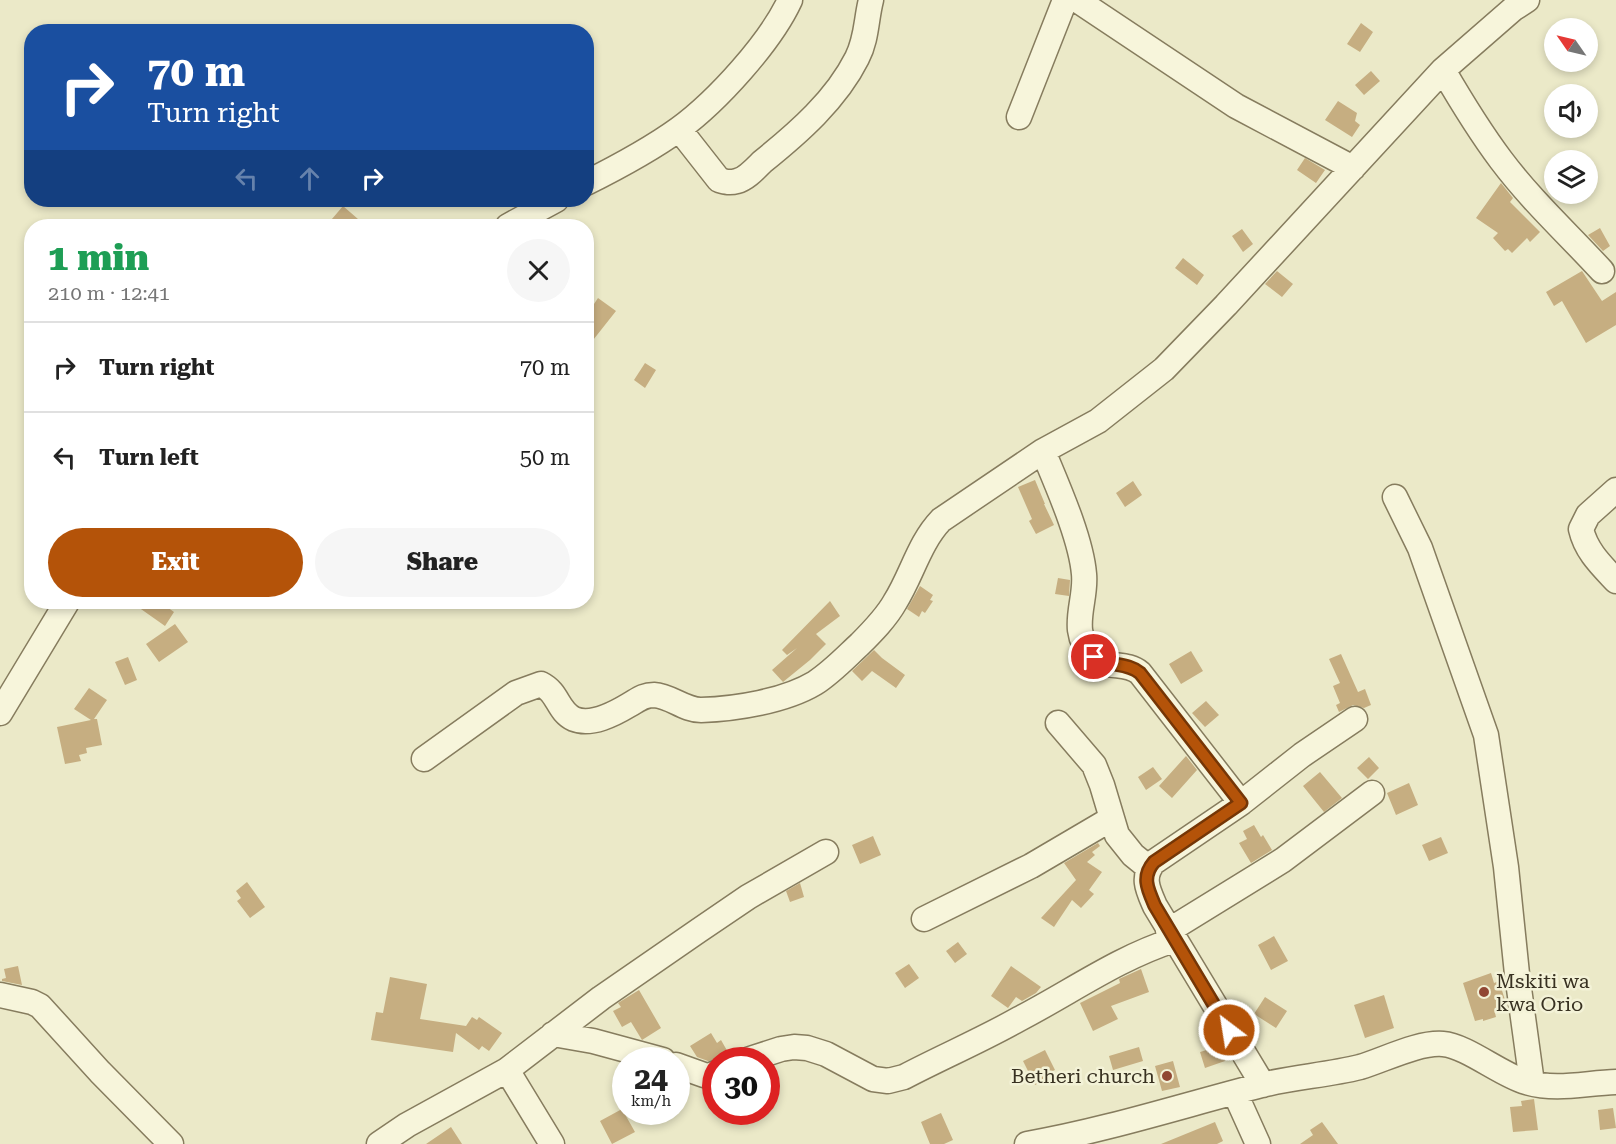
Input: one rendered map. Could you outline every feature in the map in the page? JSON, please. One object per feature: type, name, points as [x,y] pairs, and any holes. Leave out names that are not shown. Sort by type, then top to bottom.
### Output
[{"type":"street","points":[[594,179],[623,165],[679,129],[725,87],[782,18],[790,0]]},
{"type":"street","points":[[679,129],[719,180],[727,183],[740,181],[794,136],[827,101],[848,74],[865,37],[871,0]]},
{"type":"street","points":[[1019,117],[1065,0]]},
{"type":"street","points":[[1077,0],[1236,106],[1353,168]]},
{"type":"street","points":[[424,759],[516,693],[541,684],[554,693],[564,713],[583,722],[614,712],[643,696],[655,695],[682,707],[700,710],[772,700],[816,682],[855,649],[893,606],[930,532],[941,520],[1043,451],[1098,421],[1164,369],[1226,306],[1443,70],[1497,22],[1527,0]]},
{"type":"street","points":[[1443,70],[1475,123],[1502,160],[1529,194],[1602,271]]},
{"type":"street","points":[[521,219],[543,207]]},
{"type":"street","points":[[1043,451],[1059,490],[1082,560],[1083,597],[1078,624],[1086,646],[1100,661],[1109,665],[1128,666],[1140,673],[1241,803]]},
{"type":"street","points":[[1616,490],[1588,515],[1581,529],[1584,542],[1598,562],[1616,581]]},
{"type":"street","points":[[1395,497],[1420,548],[1486,735],[1506,867],[1517,974],[1532,1083]]},
{"type":"street","points":[[0,713],[63,609]]},
{"type":"street","points":[[1263,1085],[1155,906],[1146,885],[1149,868],[1241,803],[1302,755],[1355,719]]},
{"type":"street","points":[[1058,723],[1094,765],[1117,835],[1123,844],[1149,868]]},
{"type":"street","points":[[780,1049],[807,1048],[826,1054],[873,1078],[888,1081],[904,1077],[1019,1020],[1118,962],[1171,935],[1283,860],[1372,793]]},
{"type":"street","points":[[924,919],[1032,866],[1111,819]]},
{"type":"street","points":[[379,1144],[407,1125],[507,1070],[553,1034],[698,931],[748,897],[826,852]]},
{"type":"street","points":[[0,995],[40,1006],[100,1072],[171,1144]]},
{"type":"street","points":[[553,1034],[615,1047]]},
{"type":"street","points":[[1042,1143],[1263,1085],[1359,1067],[1424,1047],[1444,1044],[1458,1048],[1525,1082],[1545,1087],[1616,1082]]},
{"type":"street","points":[[507,1070],[552,1144]]},
{"type":"street","points":[[1235,1093],[1258,1144]]},
{"type":"building","points":[[1361,23],[1373,32],[1360,52],[1347,44]]},
{"type":"building","points":[[1371,71],[1380,81],[1364,95],[1355,85]]},
{"type":"building","points":[[1338,101],[1357,113],[1355,121],[1360,125],[1352,137],[1325,120]]},
{"type":"building","points":[[1305,158],[1325,170],[1316,183],[1297,170]]},
{"type":"building","points":[[1501,183],[1513,198],[1510,202],[1540,232],[1530,242],[1527,238],[1512,253],[1508,249],[1505,251],[1493,238],[1498,233],[1476,218]]},
{"type":"building","points":[[344,207],[358,219],[332,219]]},
{"type":"building","points":[[1600,228],[1610,246],[1603,251],[1588,235]]},
{"type":"building","points":[[1242,229],[1253,244],[1243,252],[1232,236]]},
{"type":"building","points":[[1183,258],[1204,275],[1197,285],[1175,268]]},
{"type":"building","points":[[1277,271],[1293,284],[1282,297],[1265,284]]},
{"type":"building","points":[[1582,271],[1602,301],[1616,292],[1616,325],[1586,343],[1562,301],[1554,306],[1546,292]]},
{"type":"building","points":[[598,298],[616,311],[594,339],[594,304]]},
{"type":"building","points":[[645,363],[656,370],[645,388],[634,380]]},
{"type":"building","points":[[1035,480],[1054,525],[1036,534],[1029,521],[1032,519],[1018,487]]},
{"type":"building","points":[[1133,481],[1142,495],[1125,507],[1116,493]]},
{"type":"building","points":[[1058,578],[1070,580],[1069,596],[1055,594]]},
{"type":"building","points":[[920,586],[933,595],[930,600],[933,601],[925,613],[922,611],[919,617],[907,609]]},
{"type":"building","points":[[830,601],[840,616],[816,634],[826,644],[783,682],[772,670],[797,648],[787,655],[782,650]]},
{"type":"building","points":[[141,609],[170,609],[174,612],[165,626]]},
{"type":"building","points":[[175,624],[188,642],[159,662],[146,644]]},
{"type":"building","points":[[874,650],[905,675],[896,688],[872,671],[862,681],[852,671]]},
{"type":"building","points":[[1191,651],[1203,671],[1181,684],[1169,664]]},
{"type":"building","points":[[1341,654],[1358,692],[1365,689],[1371,705],[1364,708],[1353,705],[1339,712],[1336,705],[1340,703],[1333,686],[1340,683],[1329,659]]},
{"type":"building","points":[[128,657],[137,680],[125,685],[115,662]]},
{"type":"building","points":[[89,688],[107,700],[94,719],[97,719],[102,745],[86,748],[87,753],[79,755],[81,761],[65,764],[57,727],[91,720],[74,709]]},
{"type":"building","points":[[1206,701],[1219,715],[1205,727],[1192,713]]},
{"type":"building","points":[[1186,756],[1197,770],[1172,798],[1159,786]]},
{"type":"building","points":[[1369,757],[1379,768],[1368,779],[1357,768]]},
{"type":"building","points":[[1153,767],[1162,779],[1146,790],[1138,777]]},
{"type":"building","points":[[1320,772],[1342,798],[1324,812],[1303,786]]},
{"type":"building","points":[[1409,783],[1418,805],[1396,815],[1387,793]]},
{"type":"building","points":[[1254,825],[1272,850],[1251,863],[1239,843],[1247,839],[1243,831]]},
{"type":"building","points":[[873,836],[881,855],[860,864],[852,845]]},
{"type":"building","points":[[1441,837],[1448,853],[1429,861],[1422,845]]},
{"type":"building","points":[[1098,843],[1100,846],[1092,852],[1095,855],[1087,862],[1102,872],[1089,890],[1094,894],[1081,908],[1072,900],[1054,927],[1041,918],[1076,880],[1064,863]]},
{"type":"building","points":[[247,882],[265,907],[250,918],[237,901],[241,898],[236,891]]},
{"type":"building","points":[[800,883],[804,897],[790,902],[786,891]]},
{"type":"building","points":[[1274,936],[1288,961],[1271,970],[1258,945]]},
{"type":"building","points":[[958,942],[967,954],[955,963],[946,951]]},
{"type":"building","points":[[909,964],[919,978],[905,988],[895,973]]},
{"type":"building","points":[[18,966],[22,985],[2,981],[6,978],[4,969]]},
{"type":"building","points":[[1011,966],[1041,987],[1036,993],[1022,1001],[1016,997],[1008,1008],[991,996]]},
{"type":"building","points":[[1141,969],[1149,992],[1111,1006],[1118,1019],[1093,1031],[1080,1003],[1120,983],[1119,979]]},
{"type":"building","name":"Mskiti wa kwa Orio","points":[[1491,973],[1494,983],[1499,981],[1505,1000],[1501,1002],[1504,1010],[1495,1013],[1496,1017],[1475,1021],[1463,983]]},
{"type":"building","points":[[390,977],[427,984],[420,1019],[466,1026],[472,1017],[477,1020],[479,1017],[502,1033],[489,1051],[482,1046],[479,1050],[456,1033],[453,1052],[371,1040],[376,1012],[383,1013]]},
{"type":"building","points":[[639,990],[661,1028],[642,1040],[631,1022],[622,1027],[613,1011],[621,1007],[618,1003]]},
{"type":"building","points":[[1384,995],[1394,1028],[1365,1038],[1354,1005]]},
{"type":"building","points":[[1265,997],[1287,1011],[1276,1028],[1254,1014]]},
{"type":"building","points":[[711,1033],[717,1043],[721,1040],[725,1047],[702,1047],[702,1059],[697,1057],[690,1046]]},
{"type":"building","points":[[1220,1046],[1225,1061],[1205,1068],[1200,1052]]},
{"type":"building","points":[[1139,1047],[1143,1061],[1113,1070],[1109,1056]]},
{"type":"building","points":[[1045,1050],[1055,1070],[1046,1074],[1048,1078],[1035,1085],[1023,1061]]},
{"type":"building","name":"Betheri church","points":[[1173,1061],[1180,1087],[1162,1091],[1155,1066]]},
{"type":"building","points":[[1534,1099],[1538,1130],[1513,1132],[1510,1107],[1522,1106],[1521,1101]]},
{"type":"building","points":[[1613,1108],[1616,1128],[1600,1130],[1598,1110]]},
{"type":"building","points":[[941,1113],[953,1140],[944,1144],[930,1144],[921,1122]]},
{"type":"building","points":[[612,1114],[612,1125],[631,1125],[635,1132],[612,1144],[600,1121]]},
{"type":"building","points":[[1215,1122],[1223,1141],[1217,1144],[1161,1144]]},
{"type":"building","points":[[1322,1122],[1338,1144],[1300,1144],[1313,1135],[1310,1130]]},
{"type":"building","points":[[451,1127],[462,1144],[426,1144]]},
{"type":"place","name":"Mskiti wa kwa Orio","points":[[1484,992]]},
{"type":"place","name":"Betheri church","points":[[1167,1076]]},
{"type":"route","points":[[1094,657],[1109,665],[1128,666],[1140,673],[1241,803],[1154,862],[1146,878],[1146,885],[1168,931],[1229,1030]]}]
